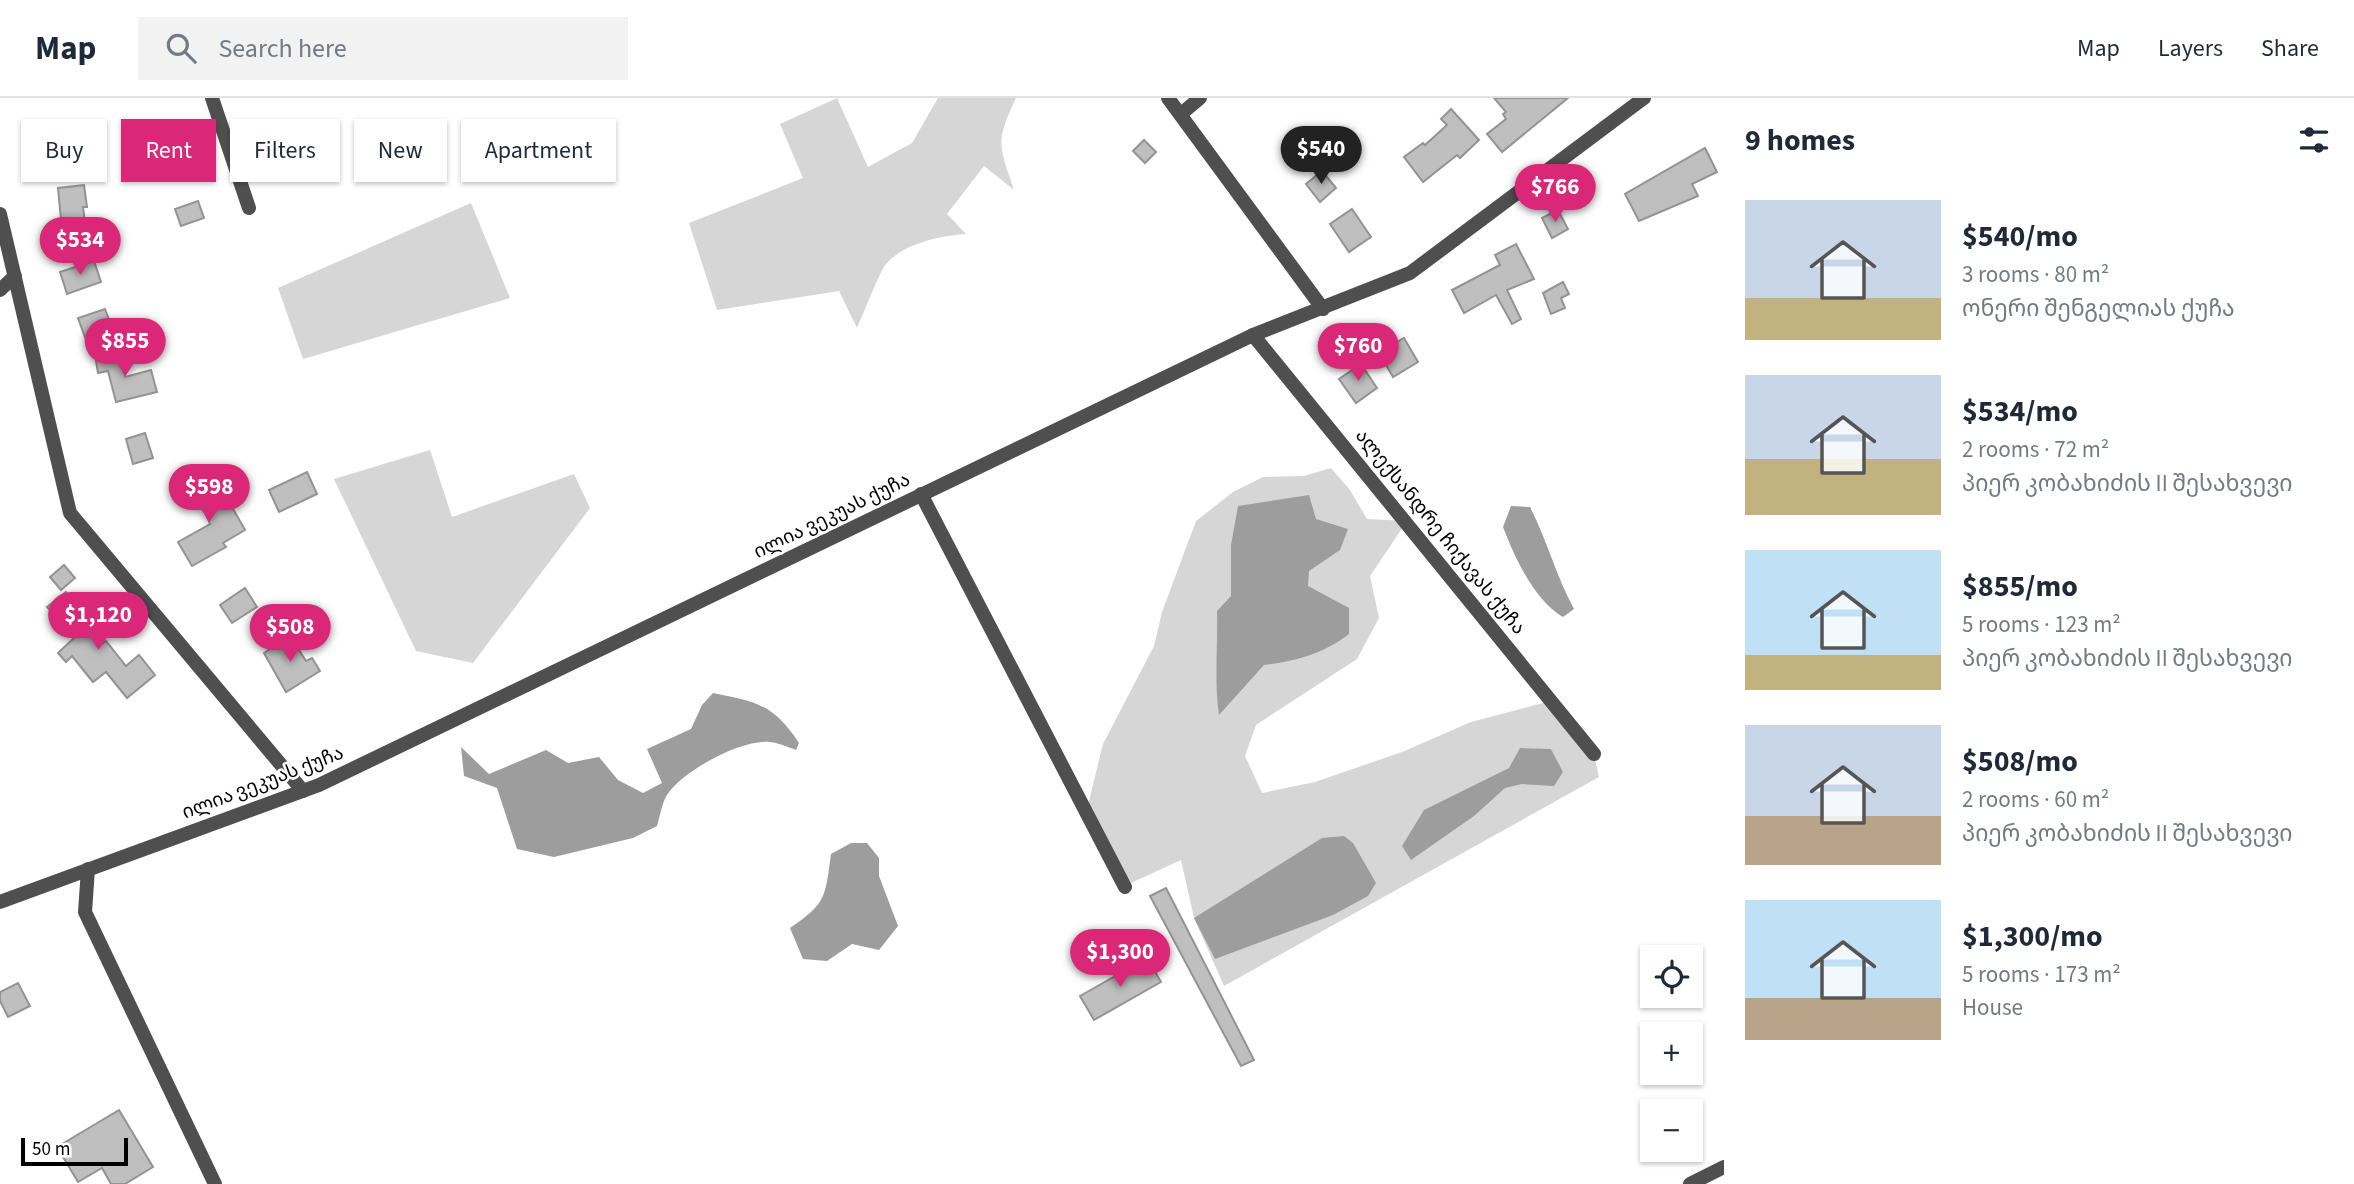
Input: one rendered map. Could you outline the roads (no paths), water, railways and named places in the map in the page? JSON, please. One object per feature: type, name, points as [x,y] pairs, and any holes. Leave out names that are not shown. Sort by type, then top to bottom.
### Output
[{"type":"street","points":[[212,98],[249,208]]},
{"type":"street","points":[[1168,98],[1323,309]]},
{"type":"street","points":[[1181,114],[1200,98]]},
{"type":"street","name":"ილია ვეკუას ქუჩა","points":[[0,902],[303,791],[1254,335],[1409,273],[1644,98]]},
{"type":"street","points":[[0,214],[70,513],[303,791]]},
{"type":"street","points":[[0,290],[15,276]]},
{"type":"street","name":"ალექსანდრე ჩიქავას ქუჩა","points":[[1254,335],[1594,754]]},
{"type":"street","points":[[921,495],[1125,887]]},
{"type":"street","points":[[88,869],[85,912],[215,1184]]},
{"type":"street","points":[[1690,1184],[1724,1167]]}]
